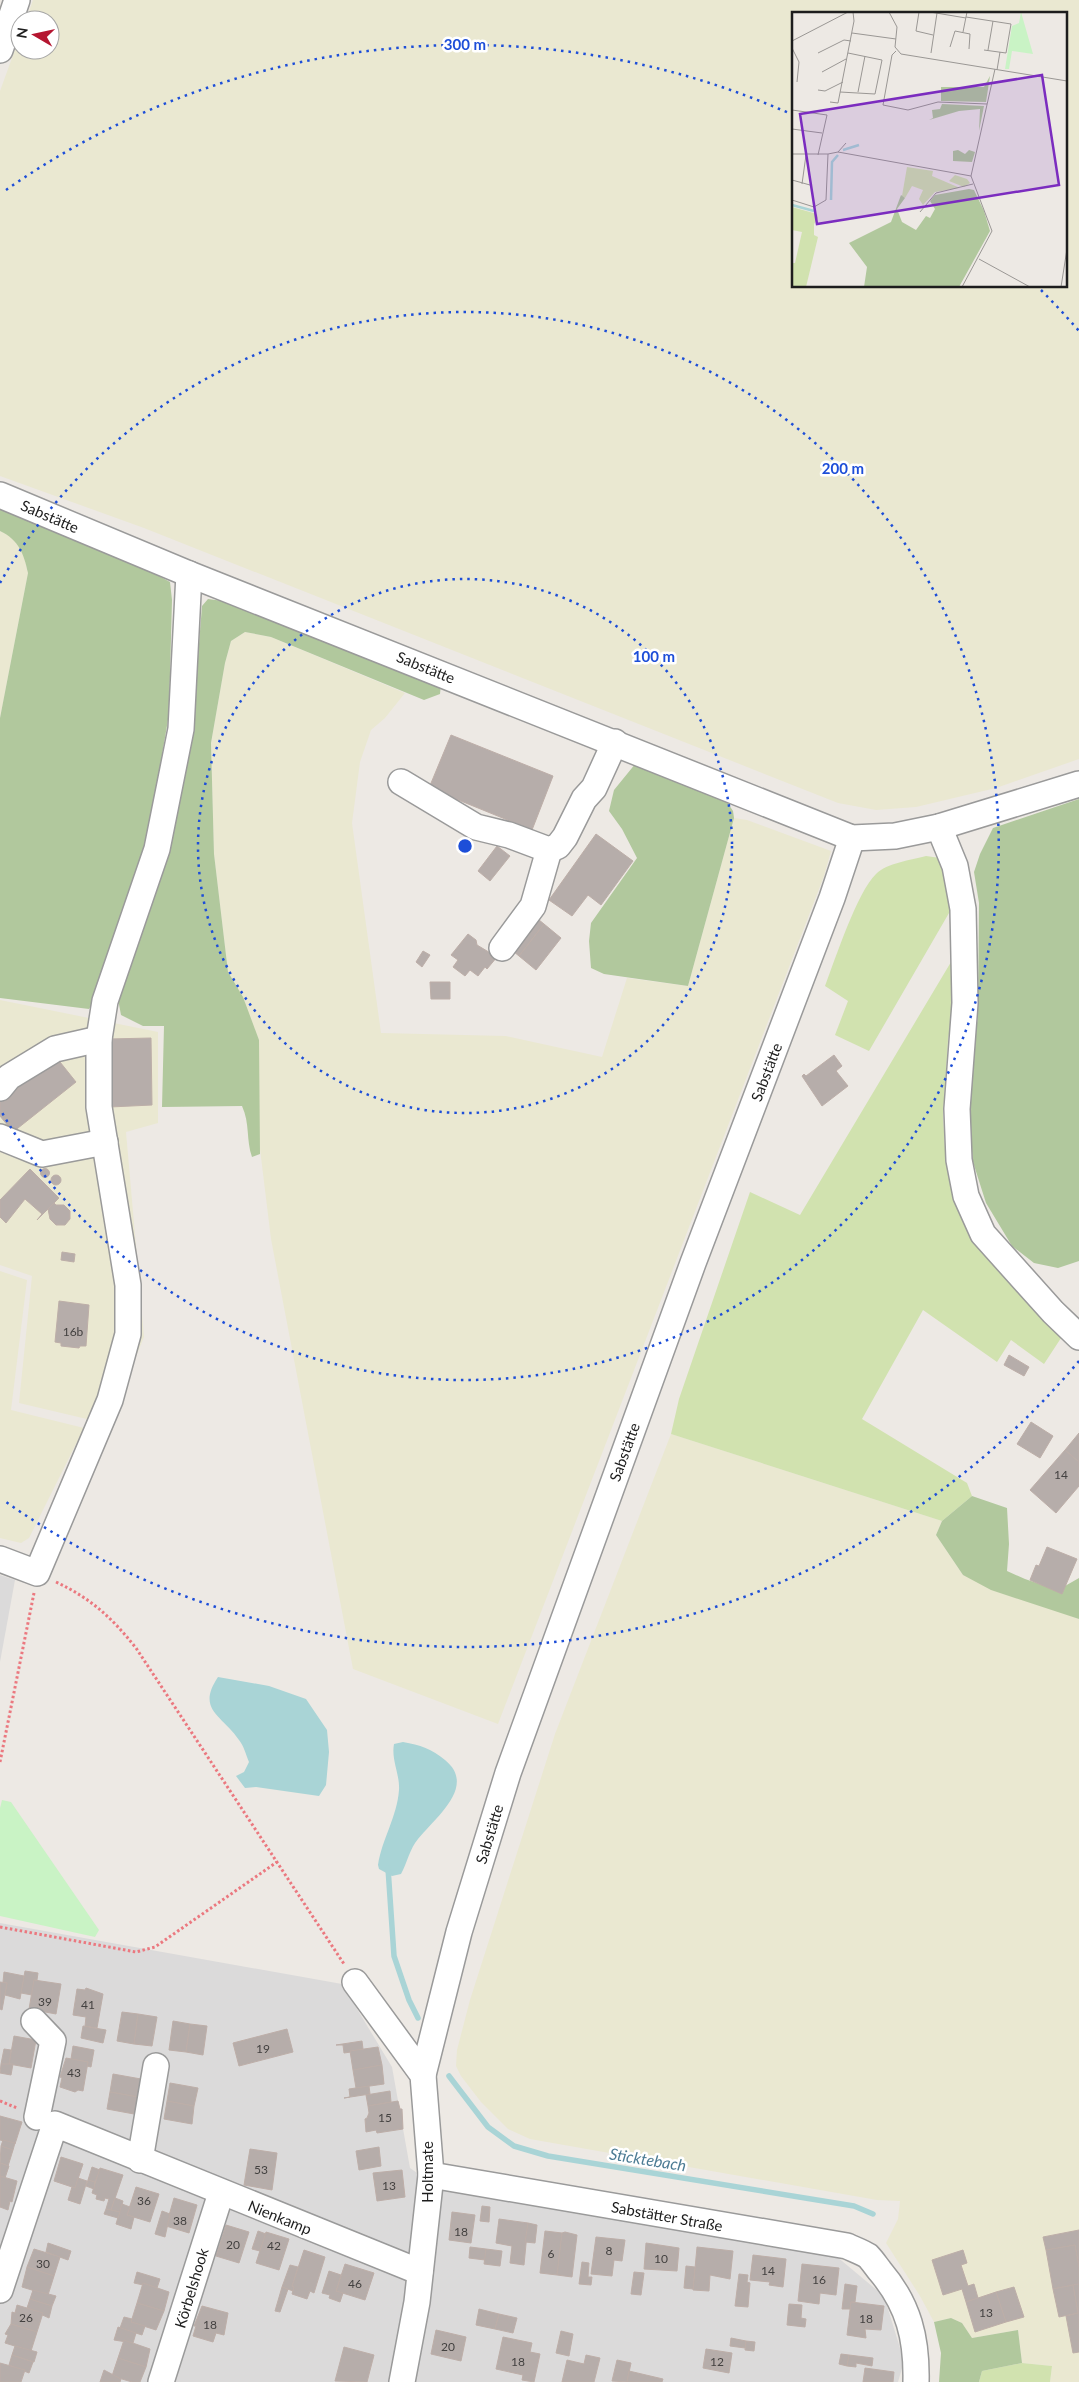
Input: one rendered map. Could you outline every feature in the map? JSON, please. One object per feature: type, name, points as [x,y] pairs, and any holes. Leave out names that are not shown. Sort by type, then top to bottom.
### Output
[{"type":"street","points":[[0,50],[17,0]]},
{"type":"street","name":"Sabstätte","points":[[0,496],[189,574],[615,742],[852,838],[895,836],[939,827],[1079,784]]},
{"type":"street","points":[[0,1559],[37,1573],[110,1400],[128,1334],[128,1285],[99,1107],[99,1039],[105,1002],[157,849],[181,729],[189,574]]},
{"type":"street","points":[[401,782],[476,827],[509,835],[549,850],[558,846],[565,837],[584,799],[594,788],[615,742]]},
{"type":"street","points":[[939,827],[955,866],[963,909],[965,1003],[957,1109],[959,1160],[966,1196],[983,1234],[1053,1312],[1079,1337]]},
{"type":"street","name":"Sabstätte","points":[[423,2074],[459,1932],[508,1773],[690,1273],[832,898],[852,838]]},
{"type":"street","points":[[502,948],[533,906],[549,850]]},
{"type":"street","points":[[3,1078],[55,1048],[99,1039]]},
{"type":"street","points":[[0,1137],[42,1154],[104,1142]]},
{"type":"street","points":[[355,1982],[423,2074]]},
{"type":"street","points":[[0,2290],[39,2117],[53,2041],[34,2022]]},
{"type":"street","points":[[140,2160],[156,2066]]},
{"type":"street","name":"Holtmate","points":[[408,2381],[431,2175],[423,2074]]},
{"type":"street","name":"Nienkamp","points":[[39,2117],[221,2193],[420,2272]]},
{"type":"street","name":"Sabstätter Straße","points":[[431,2175],[847,2246],[868,2256],[890,2282],[913,2329],[917,2356],[916,2382]]},
{"type":"street","name":"Körbelshook","points":[[161,2382],[221,2193]]},
{"type":"path","points":[[0,1762],[37,1573],[83,1596],[105,1612],[136,1648],[355,1982]]},
{"type":"path","points":[[0,1927],[136,1952],[155,1947],[277,1862]]},
{"type":"path","points":[[0,2101],[39,2117]]},
{"type":"shaded area","points":[[33,0],[1079,0],[1079,759],[996,788],[916,807],[876,810],[838,803],[144,528],[0,476],[0,91],[11,60],[60,60],[60,10],[30,10]]},
{"type":"shaded area","points":[[0,531],[9,535],[23,551],[28,573],[0,718]]},
{"type":"shaded area","points":[[245,632],[271,637],[405,693],[385,718],[371,730],[360,762],[352,823],[381,1033],[506,1036],[602,1057],[627,978],[688,986],[734,818],[747,820],[831,851],[824,876],[498,1724],[353,1669],[271,1239],[259,1141],[259,1040],[228,972],[214,854],[211,743],[225,663],[231,641]]},
{"type":"shaded area","points":[[0,1000],[158,1032],[158,1123],[126,1132],[144,1337],[108,1424],[19,1403],[32,1276],[0,1265]]},
{"type":"shaded area","points":[[0,1271],[27,1280],[11,1410],[84,1428],[29,1538],[21,1543],[0,1538]]},
{"type":"shaded area","points":[[671,1434],[942,1521],[936,1535],[963,1575],[1079,1619],[1079,2382],[1050,2382],[1052,2366],[1022,2363],[1018,2330],[972,2338],[962,2323],[951,2318],[934,2322],[920,2296],[886,2243],[898,2219],[900,2201],[877,2200],[530,2139],[508,2129],[481,2102],[461,2076],[456,2066],[457,2050],[470,2000],[555,1734]]},
{"type":"shaded area","points":[[0,1575],[15,1580],[0,1662]]},
{"type":"shaded area","points":[[0,1923],[342,1984],[392,2067],[410,2168],[440,2189],[836,2256],[884,2296],[904,2361],[898,2382],[0,2382]]},
{"type":"green space","points":[[0,506],[146,569],[170,582],[172,600],[169,714],[144,860],[104,983],[89,1009],[0,998],[0,718],[28,573],[20,548],[12,539],[0,531]]},
{"type":"green space","points":[[208,599],[223,601],[441,684],[440,694],[424,700],[271,637],[245,632],[231,641],[225,663],[211,743],[214,854],[228,972],[243,997],[259,1040],[260,1154],[252,1157],[242,1106],[162,1107],[164,1026],[143,1026],[121,1015],[118,999],[192,733],[202,606]]},
{"type":"green space","points":[[636,763],[725,799],[733,811],[734,818],[688,986],[604,974],[591,968],[589,941],[591,923],[637,858],[622,829],[609,811],[614,790]]},
{"type":"green space","points":[[1079,799],[1079,1261],[1058,1268],[1034,1263],[1012,1246],[986,1203],[973,1162],[968,1107],[969,1071],[978,1017],[979,903],[974,872],[980,854],[993,828]]},
{"type":"green space","points":[[926,856],[940,858],[952,896],[949,913],[869,1051],[835,1035],[848,1001],[825,986],[854,910],[869,883],[876,874],[886,867]]},
{"type":"green space","points":[[954,957],[954,995],[948,1041],[943,1115],[945,1149],[956,1204],[993,1258],[1063,1335],[1044,1364],[1011,1340],[997,1362],[923,1310],[862,1419],[967,1483],[972,1496],[942,1521],[671,1434],[679,1399],[750,1192],[800,1215]]},
{"type":"green space","points":[[972,1496],[1007,1508],[1009,1544],[1007,1571],[1058,1590],[1079,1578],[1079,1619],[991,1590],[963,1575],[936,1535],[942,1521]]},
{"type":"green space","points":[[2,1800],[11,1802],[99,1930],[95,1937],[0,1916],[0,1808]]},
{"type":"green space","points":[[951,2318],[962,2323],[972,2338],[1018,2330],[1022,2363],[982,2371],[979,2382],[939,2382],[941,2353],[934,2322]]},
{"type":"green space","points":[[1022,2363],[1052,2366],[1050,2382],[979,2382],[982,2371]]},
{"type":"water","points":[[218,1677],[269,1686],[306,1699],[327,1730],[329,1752],[326,1785],[319,1796],[256,1787],[245,1788],[236,1776],[244,1772],[249,1762],[244,1748],[210,1705],[212,1688]]},
{"type":"water","points":[[403,1742],[426,1748],[440,1756],[454,1770],[457,1780],[455,1791],[450,1801],[415,1843],[401,1874],[392,1876],[379,1869],[378,1865],[398,1800],[399,1790],[393,1750],[394,1744]]},
{"type":"building","points":[[451,735],[553,776],[532,830],[429,788]]},
{"type":"building","points":[[596,834],[633,861],[601,905],[588,895],[572,916],[549,900]]},
{"type":"building","points":[[497,846],[510,856],[490,881],[478,871]]},
{"type":"building","points":[[533,915],[544,924],[519,956],[508,947]]},
{"type":"building","points":[[544,924],[561,938],[536,970],[519,956]]},
{"type":"building","points":[[468,934],[476,940],[477,945],[497,957],[478,976],[470,970],[465,976],[453,967],[458,960],[451,955]]},
{"type":"building","points":[[423,951],[430,955],[422,967],[416,962]]},
{"type":"building","points":[[430,982],[450,982],[450,999],[431,999]]},
{"type":"building","points":[[151,1038],[152,1105],[110,1107],[109,1039]]},
{"type":"building","points":[[834,1055],[842,1066],[836,1071],[848,1086],[822,1106],[802,1076],[804,1074],[806,1076]]},
{"type":"building","points":[[56,1057],[76,1082],[13,1132],[0,1116],[0,1102]]},
{"type":"building","points":[[45,1168],[50,1173],[45,1178],[40,1173]]},
{"type":"building","points":[[30,1169],[59,1198],[37,1220],[42,1214],[25,1199],[6,1223],[0,1217],[0,1200]]},
{"type":"building","points":[[54,1175],[58,1175],[61,1180],[60,1184],[54,1185],[51,1182],[51,1178]]},
{"type":"building","points":[[54,1203],[56,1205],[64,1205],[70,1211],[70,1219],[65,1225],[56,1225],[50,1219],[48,1209]]},
{"type":"building","points":[[62,1252],[75,1254],[74,1262],[61,1260]]},
{"type":"building","points":[[59,1301],[89,1305],[86,1346],[80,1346],[79,1348],[61,1346],[61,1343],[55,1342]]},
{"type":"building","points":[[1009,1355],[1029,1367],[1024,1376],[1004,1365]]},
{"type":"building","points":[[1031,1422],[1053,1436],[1040,1458],[1017,1444]]},
{"type":"building","points":[[1079,1433],[1079,1462],[1065,1450]]},
{"type":"building","points":[[1065,1450],[1079,1462],[1079,1486],[1056,1513],[1030,1490]]},
{"type":"building","points":[[1047,1547],[1077,1559],[1062,1594],[1030,1580],[1036,1565],[1039,1566]]},
{"type":"building","points":[[25,1971],[38,1973],[37,1980],[34,1980],[32,1995],[21,1993]]},
{"type":"building","points":[[4,1972],[24,1976],[20,1999],[5,1995],[7,1983],[3,1982]]},
{"type":"building","points":[[34,1980],[61,1984],[56,2014],[29,2009]]},
{"type":"building","points":[[0,1982],[7,1983],[2,2010],[0,2009]]},
{"type":"building","points":[[86,1988],[103,1994],[97,2028],[85,2026],[86,2017],[73,2015],[77,1989],[85,1990]]},
{"type":"building","points":[[122,2012],[138,2014],[134,2044],[117,2041]]},
{"type":"building","points":[[138,2014],[157,2017],[152,2046],[134,2044]]},
{"type":"building","points":[[173,2021],[190,2024],[186,2052],[169,2050]]},
{"type":"building","points":[[190,2024],[207,2026],[203,2055],[186,2052]]},
{"type":"building","points":[[83,2026],[106,2030],[103,2043],[81,2038]]},
{"type":"building","points":[[287,2029],[293,2052],[239,2066],[233,2043]]},
{"type":"building","points":[[14,2036],[36,2040],[31,2068],[9,2064]]},
{"type":"building","points":[[362,2041],[363,2049],[351,2052],[344,2053],[343,2045],[336,2045]]},
{"type":"building","points":[[73,2046],[94,2050],[91,2067],[87,2066],[88,2062],[71,2059]]},
{"type":"building","points":[[378,2047],[382,2065],[353,2070],[350,2051]]},
{"type":"building","points":[[4,2049],[11,2050],[9,2065],[1,2064]]},
{"type":"building","points":[[66,2058],[88,2062],[83,2091],[78,2090],[75,2092],[60,2087],[62,2078],[60,2077]]},
{"type":"building","points":[[1,2064],[13,2064],[11,2075],[0,2073]]},
{"type":"building","points":[[382,2065],[384,2084],[356,2088],[353,2070]]},
{"type":"building","points":[[113,2074],[141,2079],[138,2097],[110,2092]]},
{"type":"building","points":[[170,2083],[198,2088],[194,2106],[167,2101]]},
{"type":"building","points":[[369,2086],[370,2094],[344,2098],[350,2097],[349,2089]]},
{"type":"building","points":[[390,2091],[391,2102],[368,2106],[366,2095]]},
{"type":"building","points":[[110,2092],[138,2097],[134,2114],[107,2109]]},
{"type":"building","points":[[167,2101],[194,2106],[192,2124],[164,2119]]},
{"type":"building","points":[[398,2101],[400,2109],[402,2109],[403,2129],[377,2133],[376,2130],[366,2132],[365,2119],[369,2113],[368,2106]]},
{"type":"building","points":[[0,2116],[22,2122],[15,2144],[0,2140]]},
{"type":"building","points":[[3,2140],[15,2143],[13,2150],[1,2146]]},
{"type":"building","points":[[1,2146],[13,2150],[8,2166],[0,2163]]},
{"type":"building","points":[[379,2147],[381,2166],[359,2170],[356,2151]]},
{"type":"building","points":[[250,2149],[277,2153],[272,2190],[244,2185]]},
{"type":"building","points":[[61,2157],[83,2164],[75,2188],[54,2181]]},
{"type":"building","points":[[0,2163],[9,2166],[5,2178],[0,2176]]},
{"type":"building","points":[[92,2167],[100,2170],[95,2182],[88,2180]]},
{"type":"building","points":[[100,2168],[123,2175],[111,2210],[106,2209],[109,2199],[105,2198],[104,2201],[96,2199],[97,2195],[92,2193]]},
{"type":"building","points":[[402,2170],[405,2197],[377,2201],[373,2173]]},
{"type":"building","points":[[0,2176],[17,2181],[8,2210],[0,2207]]},
{"type":"building","points":[[78,2178],[87,2181],[80,2204],[68,2200],[72,2187],[75,2188]]},
{"type":"building","points":[[88,2180],[95,2182],[94,2189],[86,2186]]},
{"type":"building","points":[[136,2187],[159,2194],[150,2222],[127,2215]]},
{"type":"building","points":[[115,2198],[123,2201],[120,2212],[111,2210]]},
{"type":"building","points":[[174,2198],[197,2205],[189,2233],[166,2226]]},
{"type":"building","points":[[122,2204],[130,2207],[127,2215],[134,2217],[131,2229],[116,2224]]},
{"type":"building","points":[[482,2206],[490,2207],[489,2222],[480,2221]]},
{"type":"building","points":[[106,2209],[120,2212],[118,2218],[104,2214]]},
{"type":"building","points":[[162,2211],[170,2214],[165,2237],[155,2234]]},
{"type":"building","points":[[452,2212],[475,2215],[471,2243],[449,2240]]},
{"type":"building","points":[[499,2219],[528,2223],[524,2265],[510,2263],[512,2246],[496,2243]]},
{"type":"building","points":[[528,2223],[537,2225],[535,2243],[525,2242]]},
{"type":"building","points":[[226,2225],[249,2232],[239,2263],[216,2256]]},
{"type":"building","points":[[1079,2230],[1079,2267],[1075,2245],[1046,2250],[1043,2237]]},
{"type":"building","points":[[258,2231],[266,2234],[260,2251],[252,2249]]},
{"type":"building","points":[[545,2231],[562,2233],[557,2275],[540,2273]]},
{"type":"building","points":[[266,2232],[289,2239],[279,2270],[256,2263]]},
{"type":"building","points":[[562,2233],[577,2235],[572,2277],[557,2275]]},
{"type":"building","points":[[596,2237],[625,2240],[622,2261],[614,2260],[612,2276],[591,2274]]},
{"type":"building","points":[[48,2243],[71,2251],[68,2260],[46,2252]]},
{"type":"building","points":[[646,2243],[679,2248],[677,2271],[644,2269]]},
{"type":"building","points":[[1075,2245],[1079,2267],[1079,2284],[1053,2289],[1046,2250]]},
{"type":"building","points":[[470,2247],[486,2249],[485,2260],[469,2258]]},
{"type":"building","points":[[697,2247],[733,2251],[730,2279],[710,2275],[709,2291],[693,2290]]},
{"type":"building","points":[[34,2249],[60,2257],[54,2276],[27,2267]]},
{"type":"building","points":[[486,2249],[502,2251],[500,2266],[484,2264]]},
{"type":"building","points":[[304,2250],[325,2257],[314,2293],[310,2291],[307,2299],[292,2294],[294,2287],[292,2286]]},
{"type":"building","points":[[963,2250],[967,2263],[961,2265],[968,2286],[974,2284],[978,2298],[966,2302],[962,2289],[943,2295],[932,2260]]},
{"type":"building","points":[[753,2255],[786,2259],[783,2287],[769,2285],[770,2282],[750,2280]]},
{"type":"building","points":[[582,2262],[589,2263],[588,2277],[592,2277],[591,2285],[579,2284]]},
{"type":"building","points":[[345,2264],[374,2273],[365,2300],[336,2291]]},
{"type":"building","points":[[802,2264],[839,2268],[836,2295],[820,2293],[819,2304],[798,2301]]},
{"type":"building","points":[[290,2265],[298,2267],[292,2286],[294,2287],[293,2291],[282,2287]]},
{"type":"building","points":[[686,2266],[695,2267],[693,2289],[684,2288]]},
{"type":"building","points":[[27,2267],[54,2276],[48,2295],[22,2287]]},
{"type":"building","points":[[329,2271],[341,2275],[336,2291],[343,2293],[340,2302],[329,2298],[330,2295],[322,2293]]},
{"type":"building","points":[[137,2272],[160,2279],[157,2288],[134,2283]]},
{"type":"building","points":[[634,2272],[644,2273],[641,2295],[631,2294]]},
{"type":"building","points":[[739,2274],[748,2275],[747,2282],[750,2283],[748,2307],[735,2306]]},
{"type":"building","points":[[143,2283],[169,2292],[164,2311],[137,2303]]},
{"type":"building","points":[[845,2284],[857,2286],[855,2302],[851,2302],[850,2309],[842,2309]]},
{"type":"building","points":[[1079,2284],[1079,2352],[1073,2353],[1066,2316],[1078,2313],[1073,2285]]},
{"type":"building","points":[[1073,2285],[1078,2313],[1059,2317],[1053,2289]]},
{"type":"building","points":[[282,2287],[288,2289],[280,2312],[275,2311]]},
{"type":"building","points":[[1014,2287],[1024,2317],[1006,2322],[996,2292]]},
{"type":"building","points":[[33,2290],[56,2296],[52,2306],[30,2299]]},
{"type":"building","points":[[996,2292],[1006,2322],[975,2332],[966,2302]]},
{"type":"building","points":[[30,2299],[52,2306],[49,2318],[27,2308]]},
{"type":"building","points":[[851,2302],[884,2306],[881,2330],[865,2329],[866,2338],[847,2335]]},
{"type":"building","points":[[137,2303],[164,2311],[156,2330],[131,2322]]},
{"type":"building","points":[[789,2304],[802,2305],[801,2318],[806,2319],[805,2327],[787,2325]]},
{"type":"building","points":[[17,2305],[43,2313],[37,2332],[11,2324],[12,2312],[15,2313]]},
{"type":"building","points":[[202,2306],[228,2313],[224,2335],[216,2333],[213,2342],[193,2336],[196,2326],[194,2326]]},
{"type":"building","points":[[479,2309],[499,2314],[495,2329],[476,2325]]},
{"type":"building","points":[[499,2314],[517,2318],[513,2333],[495,2329]]},
{"type":"building","points":[[124,2317],[132,2319],[131,2322],[145,2326],[142,2335],[120,2328]]},
{"type":"building","points":[[11,2324],[37,2332],[31,2351],[5,2343],[8,2335],[5,2334]]},
{"type":"building","points":[[118,2327],[136,2333],[133,2343],[114,2340]]},
{"type":"building","points":[[436,2330],[466,2337],[461,2361],[431,2354]]},
{"type":"building","points":[[561,2331],[573,2334],[569,2356],[556,2353]]},
{"type":"building","points":[[503,2337],[532,2343],[530,2352],[540,2354],[534,2382],[522,2380],[523,2375],[496,2369]]},
{"type":"building","points":[[731,2338],[746,2341],[745,2348],[730,2346]]},
{"type":"building","points":[[124,2340],[150,2349],[146,2367],[118,2358]]},
{"type":"building","points":[[746,2341],[755,2342],[754,2351],[745,2350]]},
{"type":"building","points":[[15,2346],[37,2352],[34,2362],[12,2355]]},
{"type":"building","points":[[344,2347],[374,2355],[367,2382],[335,2381]]},
{"type":"building","points":[[706,2349],[732,2353],[729,2373],[703,2368]]},
{"type":"building","points":[[841,2354],[849,2355],[847,2366],[839,2364]]},
{"type":"building","points":[[12,2355],[33,2362],[29,2373],[9,2365]]},
{"type":"building","points":[[586,2355],[600,2358],[594,2382],[562,2382],[567,2360],[584,2364]]},
{"type":"building","points":[[849,2355],[873,2358],[872,2366],[856,2363],[856,2367],[847,2366]]},
{"type":"building","points":[[118,2358],[146,2367],[140,2382],[132,2382],[112,2376]]},
{"type":"building","points":[[617,2360],[631,2363],[627,2382],[612,2381]]},
{"type":"building","points":[[0,2363],[25,2370],[21,2382],[0,2382]]},
{"type":"building","points":[[865,2368],[894,2372],[893,2382],[863,2382]]},
{"type":"building","points":[[104,2370],[121,2379],[120,2382],[100,2382]]},
{"type":"building","points":[[629,2371],[663,2379],[662,2382],[627,2382]]},
{"type":"waterway","points":[[388,1868],[394,1956],[409,2000],[418,2018]]},
{"type":"waterway","name":"Sticktebach","points":[[449,2076],[488,2127],[514,2146],[548,2156],[854,2206],[873,2214]]}]
